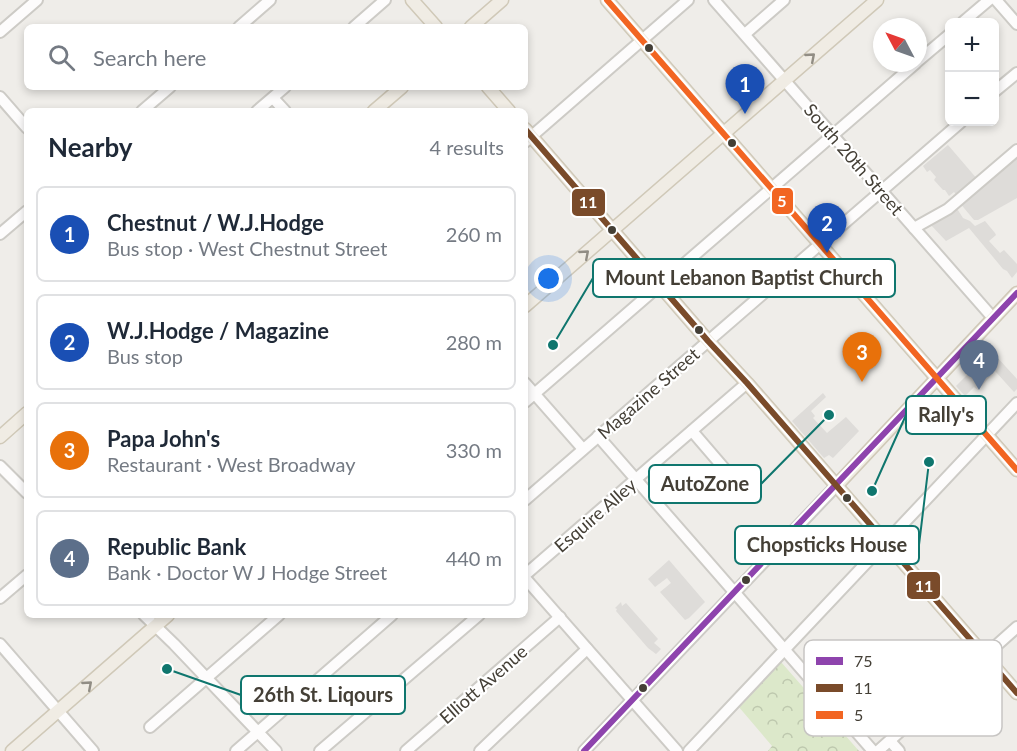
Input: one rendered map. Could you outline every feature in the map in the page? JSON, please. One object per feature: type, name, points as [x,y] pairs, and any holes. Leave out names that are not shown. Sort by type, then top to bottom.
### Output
[{"type":"main road","points":[[412,0],[433,24]]},
{"type":"main road","points":[[474,24],[502,0]]},
{"type":"main road","points":[[607,0],[1017,470]]},
{"type":"main road","points":[[528,303],[877,0]]},
{"type":"main road","points":[[378,108],[398,90]]},
{"type":"main road","points":[[491,90],[506,108]]},
{"type":"main road","points":[[528,137],[613,230],[970,640]]},
{"type":"main road","points":[[836,486],[1017,293]]},
{"type":"main road","points":[[0,437],[24,416]]},
{"type":"main road","points":[[12,751],[165,618]]},
{"type":"main road","points":[[1002,676],[1017,693]]},
{"type":"street","points":[[2,26],[37,0]]},
{"type":"street","points":[[242,24],[270,0]]},
{"type":"street","points":[[357,24],[385,0]]},
{"type":"street","points":[[528,135],[688,0]]},
{"type":"street","name":"South 20th Street","points":[[714,0],[993,318]]},
{"type":"street","points":[[745,34],[784,0]]},
{"type":"street","points":[[968,18],[988,0]]},
{"type":"street","points":[[996,0],[1017,24]]},
{"type":"street","points":[[927,54],[945,38]]},
{"type":"street","points":[[528,399],[905,72]]},
{"type":"street","points":[[999,88],[1017,73]]},
{"type":"street","points":[[146,108],[166,90]]},
{"type":"street","points":[[261,108],[282,90]]},
{"type":"street","points":[[0,97],[24,125]]},
{"type":"street","points":[[273,98],[282,108]]},
{"type":"street","name":"Magazine Street","points":[[528,497],[956,126]]},
{"type":"street","points":[[915,228],[948,209],[1017,150]]},
{"type":"street","points":[[0,234],[24,214]]},
{"type":"street","name":"Esquire Alley","points":[[528,573],[747,383]]},
{"type":"street","points":[[528,385],[583,449]]},
{"type":"street","points":[[689,751],[1017,404]]},
{"type":"street","points":[[692,430],[741,488]]},
{"type":"street","points":[[598,436],[804,672]]},
{"type":"street","points":[[0,466],[24,491]]},
{"type":"street","points":[[584,751],[836,486]]},
{"type":"street","points":[[0,598],[24,578]]},
{"type":"street","points":[[528,580],[677,751]]},
{"type":"street","name":"Elliott Avenue","points":[[406,751],[560,617]]},
{"type":"street","points":[[147,618],[276,751]]},
{"type":"street","points":[[150,728],[276,618]]},
{"type":"street","points":[[236,751],[389,618]]},
{"type":"street","points":[[320,751],[475,618]]},
{"type":"street","points":[[1002,640],[1017,627]]},
{"type":"street","points":[[0,644],[93,751]]},
{"type":"street","points":[[480,751],[587,649]]},
{"type":"street","points":[[860,736],[873,751]]},
{"type":"street","points":[[878,751],[896,736]]},
{"type":"street","points":[[890,741],[899,751]]},
{"type":"green space","points":[[781,662],[804,688],[804,736],[846,736],[859,751],[768,751],[772,746],[738,706]]},
{"type":"shaded area","points":[[948,145],[978,180],[958,197],[954,192],[949,196],[934,180],[936,177],[930,170],[927,172],[923,166]]},
{"type":"shaded area","points":[[1017,153],[1017,198],[978,220],[974,220],[959,202]]},
{"type":"shaded area","points":[[956,207],[963,218],[975,226],[985,221],[995,233],[996,235],[989,241],[1000,253],[1004,250],[1017,264],[1017,272],[1012,278],[969,228],[946,241],[930,224]]},
{"type":"shaded area","points":[[995,355],[1017,379],[1017,389],[1014,392],[995,371],[978,390],[974,387],[965,396],[956,386],[983,359],[987,362]]},
{"type":"shaded area","points":[[823,393],[826,397],[811,411],[815,416],[813,418],[827,433],[846,417],[859,431],[833,458],[829,455],[824,458],[792,421]]},
{"type":"shaded area","points":[[669,560],[705,602],[685,620],[660,592],[671,583],[667,578],[655,587],[648,579]]},
{"type":"shaded area","points":[[621,602],[622,606],[626,603],[658,639],[654,643],[661,649],[656,654],[616,611],[615,608]]},
{"type":"transit line","name":"5","points":[[607,0],[1017,470]]},
{"type":"transit line","name":"11","points":[[528,132],[971,640]]},
{"type":"transit line","name":"75","points":[[584,751],[1017,293]]},
{"type":"transit line","name":"11","points":[[1002,676],[1017,693]]},
{"type":"place","name":"Chestnut / W.J.Hodge","points":[[745,114]]},
{"type":"place","name":"W.J.Hodge / Magazine","points":[[827,253]]},
{"type":"place","name":"Mount Lebanon Baptist Church","points":[[553,345]]},
{"type":"place","name":"Papa John's","points":[[862,382]]},
{"type":"place","name":"Republic Bank","points":[[979,390]]},
{"type":"place","name":"AutoZone","points":[[829,415]]},
{"type":"place","name":"Chopsticks House","points":[[929,462]]},
{"type":"place","name":"Rally's","points":[[872,491]]},
{"type":"place","name":"26th St. Liqours","points":[[167,669]]}]
